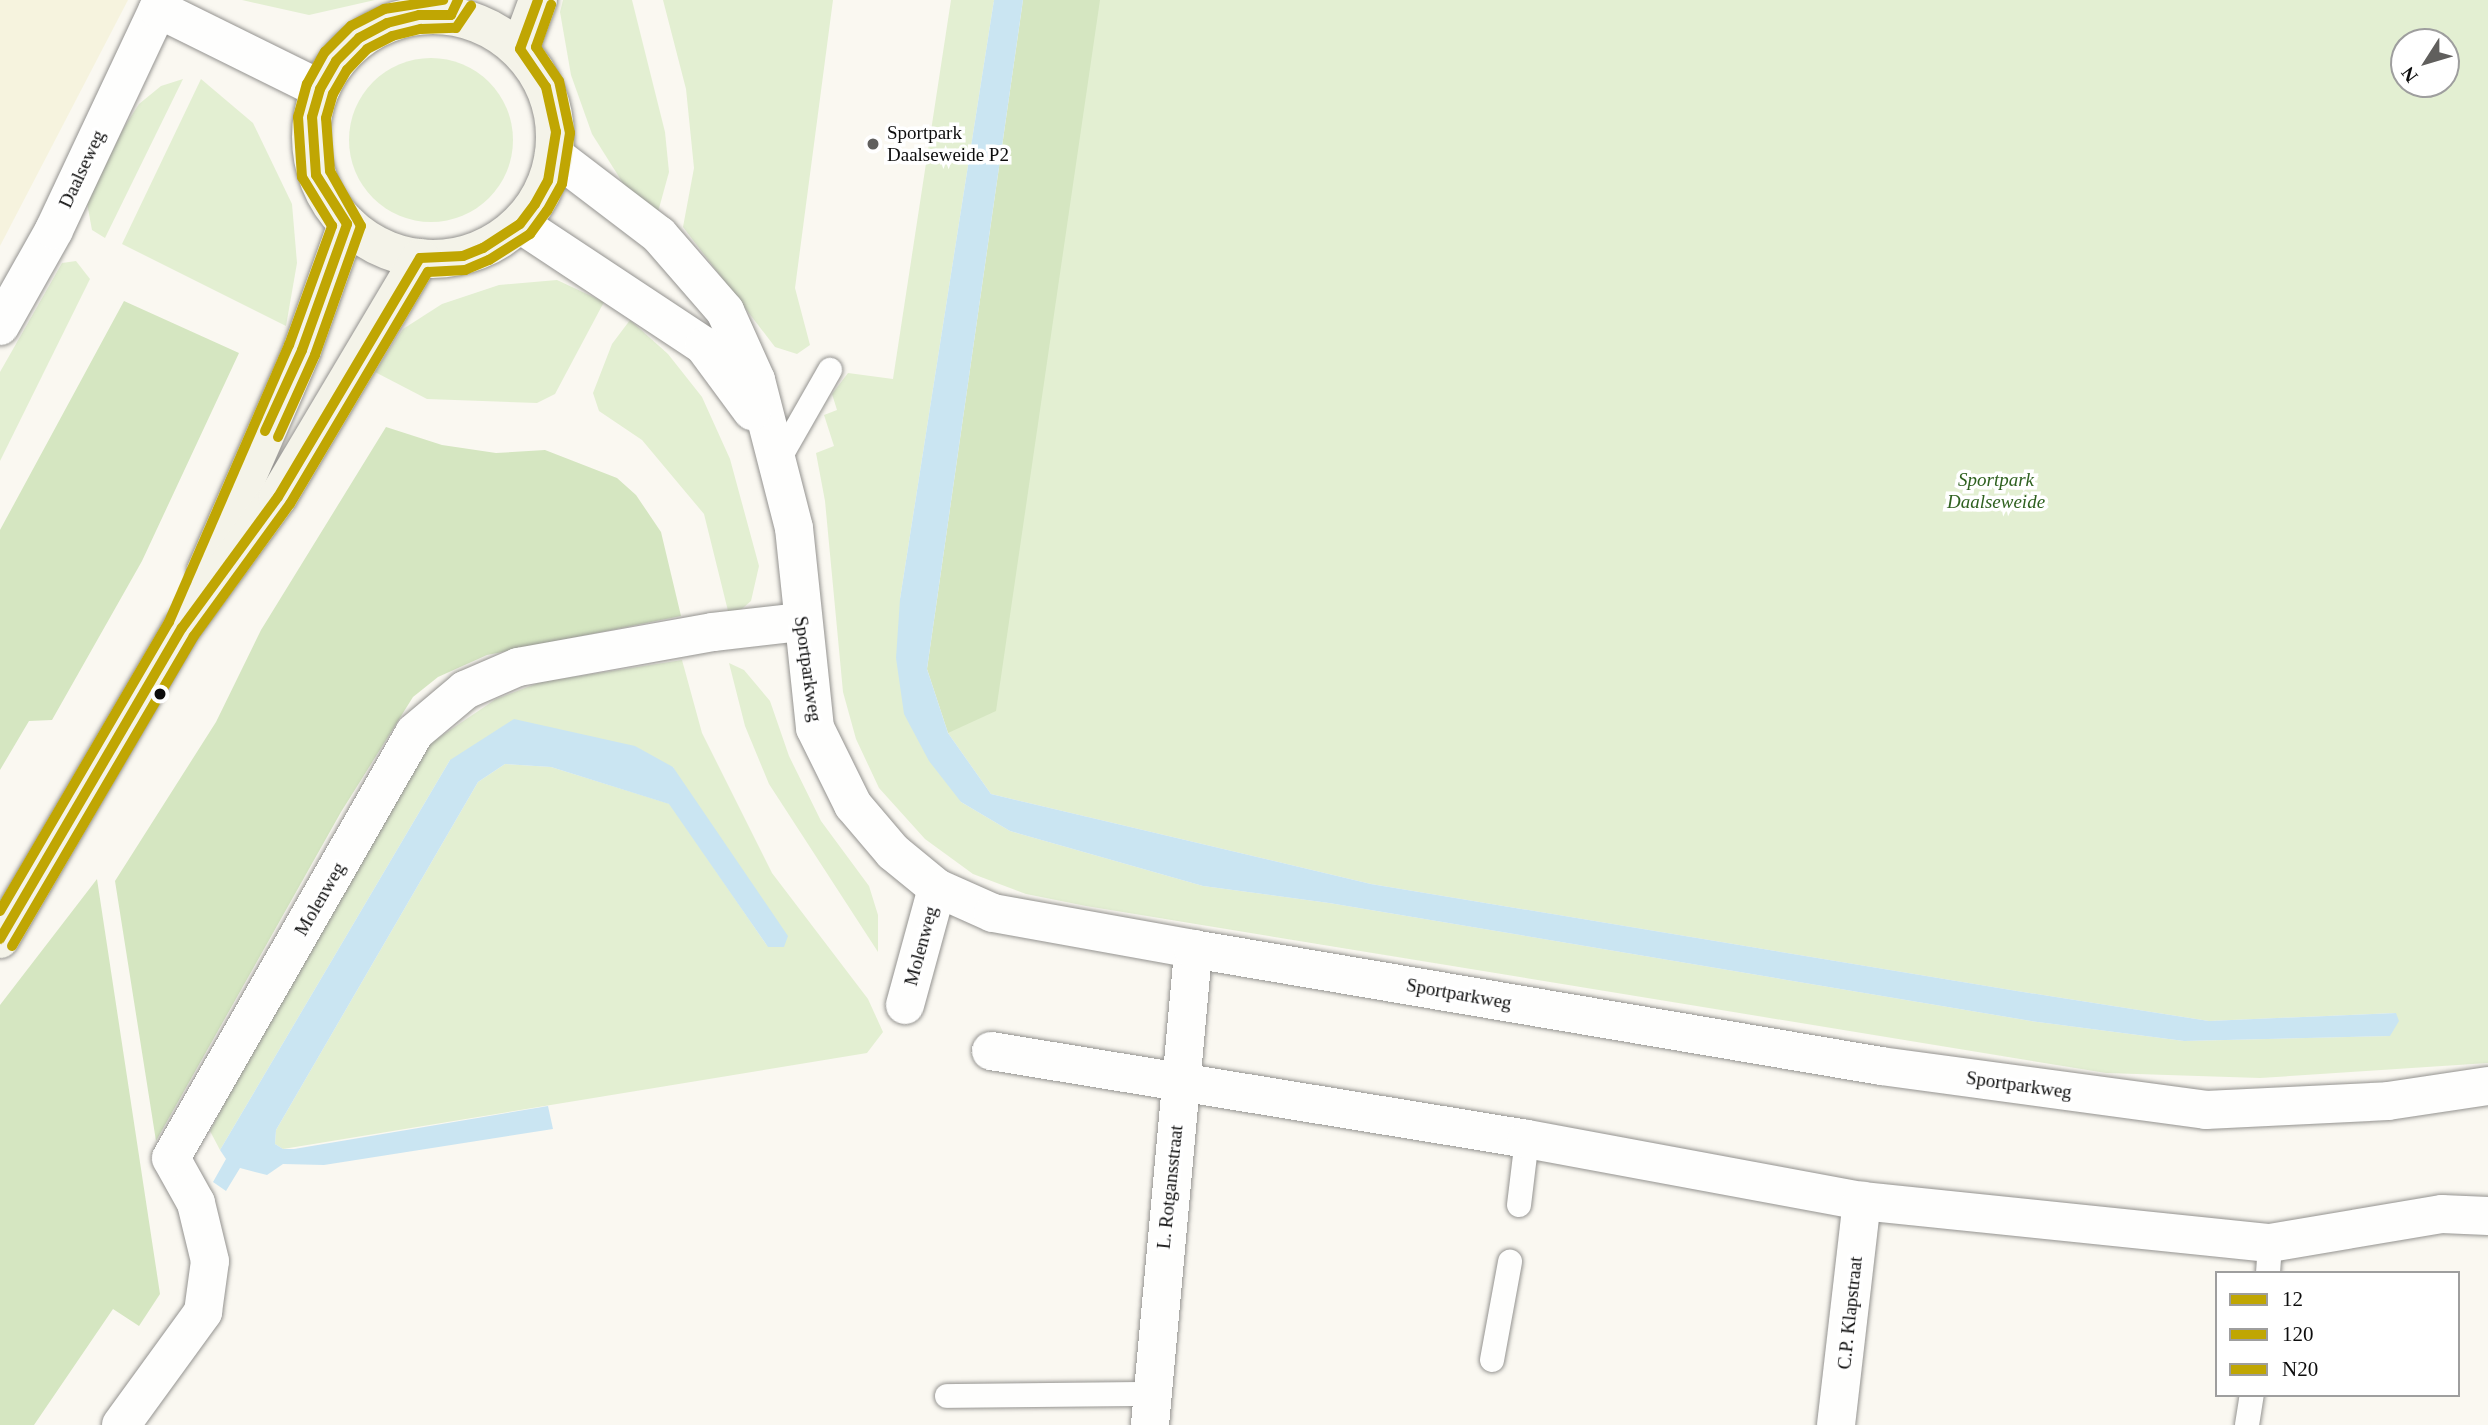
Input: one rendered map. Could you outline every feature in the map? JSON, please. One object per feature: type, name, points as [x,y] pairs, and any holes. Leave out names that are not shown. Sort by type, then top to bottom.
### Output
[{"type":"main road","points":[[520,49],[538,0]]},
{"type":"main road","points":[[455,8],[488,26],[520,49],[546,87],[553,110],[554,155],[548,181],[520,224],[503,238],[463,256],[420,258],[393,253],[347,224],[316,175],[312,117],[320,89],[336,61],[368,33],[419,15],[455,8]]},
{"type":"main road","points":[[182,628],[302,350],[347,224]]},
{"type":"main road","points":[[0,939],[182,628],[278,497],[420,258]]},
{"type":"street","name":"Daalseweg","points":[[0,326],[54,230],[160,5],[320,89]]},
{"type":"street","name":"Sportparkweg","points":[[554,155],[659,235],[725,311],[756,380],[794,528],[801,622],[815,728],[853,805],[893,852],[937,888],[993,913],[1193,949],[1881,1066],[2206,1110],[2388,1101],[2488,1086]]},
{"type":"street","name":"Sportparkweg","points":[[520,224],[704,346],[773,447]]},
{"type":"street","name":"Molenweg","points":[[121,1425],[203,1312],[210,1261],[196,1203],[171,1158],[415,733],[465,690],[518,667],[713,632],[801,622]]},
{"type":"street","name":"Molenweg","points":[[905,1005],[937,888]]},
{"type":"street","name":"L. Rotgansstraat","points":[[1150,1410],[1193,949]]},
{"type":"street","points":[[991,1051],[1527,1139],[1862,1201],[2269,1258],[2442,1214],[2488,1216]]},
{"type":"street","name":"C.P. Klapstraat","points":[[1836,1425],[1862,1201]]},
{"type":"lane","points":[[773,447],[830,370]]},
{"type":"lane","points":[[1519,1205],[1527,1139]]},
{"type":"lane","points":[[1492,1360],[1510,1262]]},
{"type":"lane","points":[[947,1396],[1150,1410]]},
{"type":"lane","points":[[2247,1425],[2252,1397]]},
{"type":"shaded area","points":[[0,0],[128,0],[0,246]]},
{"type":"green space","points":[[242,0],[375,0],[309,15]]},
{"type":"green space","points":[[563,0],[632,0],[665,132],[669,172],[658,212],[626,188],[592,134],[571,75],[560,12]]},
{"type":"green space","points":[[663,0],[833,0],[795,288],[810,345],[797,354],[775,347],[683,227],[694,168],[686,89]]},
{"type":"green space","name":"Sportpark Daalseweide","points":[[951,0],[994,0],[900,599],[961,802],[1010,831],[1203,886],[1329,903],[2031,1021],[2184,1041],[2390,1036],[2395,1013],[2209,1021],[1371,884],[991,794],[948,733],[1023,0],[2488,0],[2488,1063],[2260,1078],[2106,1073],[1086,906],[1026,894],[973,874],[925,839],[879,788],[856,739],[843,692],[825,501],[816,453],[834,446],[824,415],[837,410],[832,394],[848,373],[893,379]]},
{"type":"green space","points":[[1023,0],[1100,0],[996,711],[948,733],[927,669]]},
{"type":"green space","points":[[431,58],[462,64],[489,82],[507,109],[513,140],[507,171],[489,198],[462,216],[431,222],[400,216],[373,198],[355,171],[349,140],[355,109],[373,82],[400,64]]},
{"type":"green space","points":[[183,79],[105,238],[92,230],[87,203],[123,129],[139,104],[161,86]]},
{"type":"green space","points":[[201,79],[253,123],[292,204],[297,263],[286,326],[122,244]]},
{"type":"green space","points":[[76,261],[90,279],[0,461],[0,372],[62,263]]},
{"type":"green space","points":[[557,280],[604,302],[555,394],[537,403],[427,399],[375,372],[403,329],[442,304],[499,285]]},
{"type":"green space","points":[[124,301],[239,353],[142,561],[52,720],[29,721],[0,770],[0,530]]},
{"type":"green space","points":[[630,320],[668,354],[702,397],[730,459],[759,566],[751,601],[730,619],[704,514],[642,440],[599,411],[593,393],[612,344]]},
{"type":"green space","points":[[386,427],[442,445],[496,453],[545,450],[617,478],[636,495],[661,532],[681,616],[487,655],[438,677],[413,697],[341,812],[156,1141],[115,881],[216,722],[261,630]]},
{"type":"green space","points":[[682,660],[702,733],[772,873],[868,999],[883,1032],[867,1053],[283,1149],[275,1144],[276,1130],[478,782],[505,764],[551,767],[670,804],[768,947],[673,767],[450,760],[220,1150],[210,1131],[290,977],[431,743],[496,699],[541,682]]},
{"type":"green space","points":[[729,663],[744,670],[770,701],[789,756],[821,821],[869,886],[878,915],[878,952],[769,784],[745,726]]},
{"type":"green space","points":[[97,879],[160,1294],[139,1326],[113,1309],[34,1425],[0,1425],[0,1005]]},
{"type":"water","points":[[994,0],[1023,0],[927,669],[948,733],[991,794],[1371,884],[2209,1021],[2396,1013],[2399,1021],[2390,1036],[2184,1041],[2031,1021],[1329,903],[1203,886],[1010,831],[961,802],[929,761],[904,714],[896,658],[900,599]]},
{"type":"water","points":[[514,719],[635,746],[673,767],[788,936],[784,947],[768,947],[669,804],[551,767],[505,764],[478,782],[276,1130],[275,1144],[283,1149],[294,1149],[548,1106],[553,1129],[324,1165],[283,1164],[267,1175],[240,1168],[226,1191],[213,1182],[226,1159],[220,1150],[450,760]]},
{"type":"transit line","name":"N20","points":[[0,911],[169,622],[289,345],[332,226],[302,177],[298,117],[307,84],[325,52],[351,26],[384,9],[443,0]]},
{"type":"transit line","name":"12","points":[[265,431],[302,350],[347,224],[316,175],[312,117],[320,89],[336,61],[359,38],[387,23],[419,15],[451,15],[458,0]]},
{"type":"transit line","name":"12","points":[[0,939],[182,628],[278,497],[420,258],[463,256],[483,248],[520,224],[535,204],[548,181],[556,132],[546,87],[520,49],[538,0]]},
{"type":"transit line","name":"120","points":[[12,946],[194,636],[290,504],[428,272],[465,270],[489,260],[530,234],[547,211],[562,184],[570,133],[559,81],[536,47],[551,5]]},
{"type":"transit line","name":"120","points":[[278,437],[315,355],[361,226],[330,171],[326,118],[333,94],[347,70],[367,49],[392,36],[421,29],[456,28],[471,6]]},
{"type":"place","name":"Sportpark Daalseweide P2","points":[[873,144]]}]
